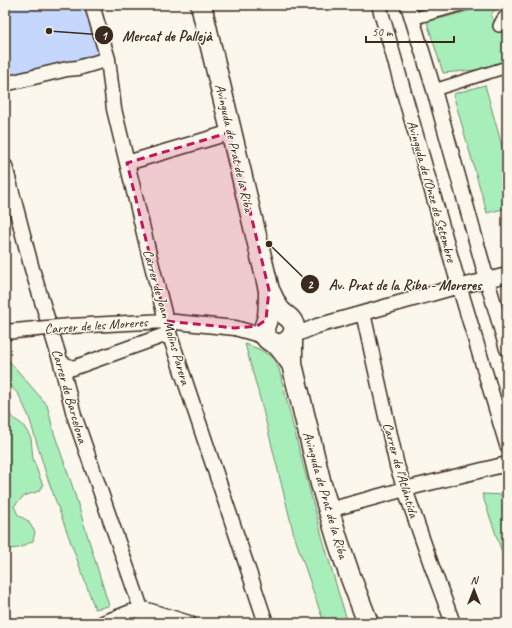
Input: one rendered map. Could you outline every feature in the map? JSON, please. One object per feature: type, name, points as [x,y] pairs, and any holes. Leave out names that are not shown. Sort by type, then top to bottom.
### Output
[{"type":"main road","name":"Avinguda de Prat de la Riba","points":[[201,5],[269,290],[279,309],[280,329],[292,364],[328,510],[349,573],[368,623]]},
{"type":"street","name":"Carrer de Joan Molins Parera","points":[[92,5],[108,59],[114,109],[170,336],[266,623]]},
{"type":"street","name":"Avinguda de l'Onze de Setembre","points":[[379,5],[459,287],[507,445]]},
{"type":"street","name":"Avinguda de l'Onze de Setembre","points":[[408,5],[434,90],[507,349]]},
{"type":"street","points":[[412,19],[461,5]]},
{"type":"street","points":[[500,26],[502,20],[507,14]]},
{"type":"street","points":[[5,84],[67,69],[78,68],[108,59]]},
{"type":"street","points":[[434,90],[507,67]]},
{"type":"street","points":[[127,163],[231,132]]},
{"type":"street","name":"Carrer de Barcelona","points":[[5,166],[32,268],[61,363],[74,415],[146,623]]},
{"type":"street","name":"Carrer de les Moreres","points":[[5,332],[70,326],[166,321],[235,328],[253,327],[280,329],[317,326],[507,275]]},
{"type":"street","name":"Carrer de l'Atlàntida","points":[[363,313],[398,466],[432,567],[453,623]]},
{"type":"street","points":[[61,363],[73,368],[162,336],[170,336]]},
{"type":"street","points":[[328,510],[507,464]]},
{"type":"street","points":[[105,623],[141,608],[189,623]]},
{"type":"highlighted area","points":[[231,132],[269,290],[266,320],[257,326],[235,328],[166,321],[127,163]]},
{"type":"green space","points":[[491,5],[501,5],[490,15],[507,37],[507,61],[495,64],[496,68],[443,73],[427,22]]},
{"type":"green space","points":[[485,85],[507,164],[507,208],[487,213],[453,94]]},
{"type":"green space","points":[[245,344],[259,349],[272,357],[279,369],[320,528],[348,623],[324,623],[294,535]]},
{"type":"green space","points":[[5,356],[47,405],[54,433],[72,485],[109,606],[95,609],[46,474],[29,417],[19,395],[5,380]]},
{"type":"green space","points":[[5,408],[13,418],[23,425],[31,438],[33,459],[43,485],[39,491],[24,496],[14,506],[18,515],[28,521],[35,532],[33,541],[19,548],[5,551]]},
{"type":"green space","points":[[482,494],[507,495],[507,557],[503,555]]},
{"type":"building","points":[[5,5],[88,5],[100,56],[5,77]]},
{"type":"place","name":"Mercat de Pallejà","points":[[49,31]]},
{"type":"place","name":"Av. Prat de la Riba - Moreres","points":[[269,244]]}]
